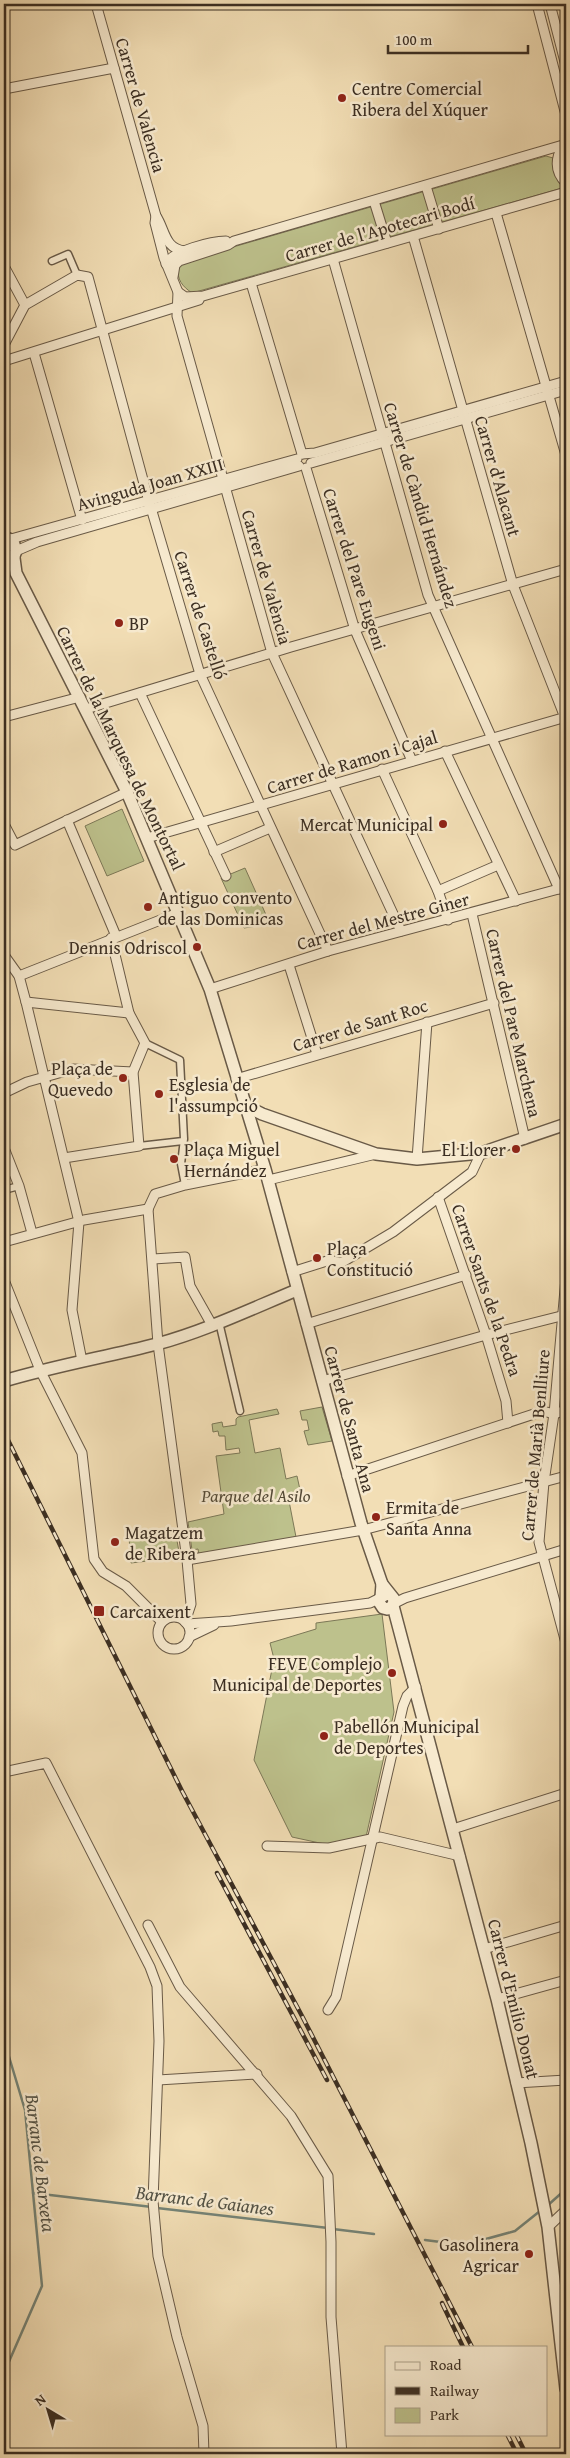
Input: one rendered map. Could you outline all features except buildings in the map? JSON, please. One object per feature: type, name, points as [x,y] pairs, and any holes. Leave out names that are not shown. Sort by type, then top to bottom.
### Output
[{"type":"street","name":"Carrer de Valencia","points":[[96,4],[156,216]]},
{"type":"street","points":[[537,4],[566,115]]},
{"type":"street","points":[[550,4],[566,66]]},
{"type":"street","points":[[4,90],[114,68]]},
{"type":"street","points":[[565,144],[557,162],[558,171],[566,183]]},
{"type":"street","name":"Carrer de l'Apotecari Bodí","points":[[173,277],[175,266],[179,261],[228,245],[234,241],[565,144]]},
{"type":"street","points":[[426,186],[439,229]]},
{"type":"street","name":"Carrer de l'Apotecari Bodí","points":[[4,361],[102,332],[203,296],[566,192]]},
{"type":"street","points":[[374,201],[387,243]]},
{"type":"street","points":[[496,213],[566,454]]},
{"type":"street","points":[[156,216],[166,239],[182,250]]},
{"type":"street","name":"Carrer de València","points":[[156,216],[154,223],[166,264],[178,292],[177,316],[272,653],[401,931]]},
{"type":"street","name":"Carrer d'Alacant","points":[[413,236],[513,585],[566,718]]},
{"type":"street","name":"Carrer de l'Apotecari Bodí","points":[[166,264],[174,255],[182,250],[223,240],[234,241]]},
{"type":"street","points":[[4,345],[25,305],[81,274],[68,254],[52,261]]},
{"type":"street","name":"Carrer de Càndid Hernández","points":[[333,259],[432,607],[563,888]]},
{"type":"street","points":[[4,266],[25,305]]},
{"type":"street","name":"Carrer de Castelló","points":[[81,274],[88,277],[150,505],[200,674],[328,952]]},
{"type":"street","name":"Carrer del Pare Eugeni","points":[[251,283],[355,630],[412,761]]},
{"type":"street","name":"Carrer de l'Apotecari Bodí","points":[[178,292],[185,297],[203,296]]},
{"type":"street","points":[[34,353],[82,520]]},
{"type":"street","name":"Avinguda Joan XXIII","points":[[9,559],[31,543],[150,505],[547,391],[566,381]]},
{"type":"street","name":"Avinguda Joan XXIII","points":[[547,391],[566,390]]},
{"type":"street","name":"Avinguda Joan XXIII","points":[[7,538],[150,505]]},
{"type":"street","points":[[7,538],[14,543],[9,559]]},
{"type":"street","name":"Carrer de la Marquesa de Montortal","points":[[9,559],[127,792],[178,912],[210,989],[236,1079],[267,1175]]},
{"type":"street","points":[[86,708],[566,569]]},
{"type":"street","points":[[140,693],[226,876]]},
{"type":"street","points":[[4,717],[80,697]]},
{"type":"street","name":"Carrer de Ramon i Cajal","points":[[147,838],[382,769],[566,718]]},
{"type":"street","points":[[445,751],[516,902]]},
{"type":"street","points":[[382,769],[438,891],[448,920]]},
{"type":"street","points":[[4,824],[15,845],[127,792]]},
{"type":"street","points":[[68,820],[114,937],[129,1013],[145,1043],[180,1060],[184,1140],[181,1164],[185,1185]]},
{"type":"street","points":[[214,852],[270,828]]},
{"type":"street","name":"Carrer del Mestre Giner","points":[[438,891],[498,865]]},
{"type":"street","name":"Carrer del Mestre Giner","points":[[210,989],[401,931],[472,914],[563,888]]},
{"type":"street","points":[[19,976],[178,912]]},
{"type":"street","name":"Carrer del Pare Marchena","points":[[472,914],[524,1139]]},
{"type":"street","points":[[4,955],[19,976],[45,1077],[78,1222],[72,1310],[82,1361]]},
{"type":"street","points":[[289,964],[317,1054]]},
{"type":"street","points":[[26,1002],[129,1013]]},
{"type":"street","name":"Carrer de Sant Roc","points":[[236,1079],[494,1003]]},
{"type":"street","points":[[417,1159],[427,1022]]},
{"type":"street","points":[[139,1146],[133,1072],[145,1043]]},
{"type":"street","points":[[4,1093],[45,1077],[82,1069],[133,1072]]},
{"type":"street","points":[[245,1103],[262,1114],[376,1154],[417,1159],[481,1153],[566,1124]]},
{"type":"street","points":[[254,1131],[256,1119],[262,1114]]},
{"type":"street","points":[[64,1158],[184,1140]]},
{"type":"street","points":[[4,1148],[19,1186],[32,1233]]},
{"type":"street","points":[[292,1272],[330,1260],[341,1263],[393,1232],[472,1172],[481,1153]]},
{"type":"street","points":[[189,1638],[186,1623],[191,1604],[188,1560],[158,1344],[148,1209],[155,1194],[185,1185],[267,1175],[376,1154]]},
{"type":"street","name":"Carrer de Santa Ana","points":[[267,1175],[296,1290],[347,1476],[387,1601]]},
{"type":"street","points":[[4,1190],[19,1186]]},
{"type":"street","name":"Carrer Sants de la Pedra","points":[[438,1197],[486,1335],[506,1401],[508,1422]]},
{"type":"street","points":[[4,1242],[78,1222],[148,1209]]},
{"type":"street","points":[[153,1260],[185,1256],[190,1286],[215,1324],[240,1411]]},
{"type":"street","points":[[306,1324],[466,1275]]},
{"type":"street","name":"Carrer de Marià Benlliure","points":[[566,1278],[554,1414],[544,1482],[539,1542],[566,1643]]},
{"type":"street","points":[[4,1280],[40,1370],[82,1453],[94,1559],[103,1572],[126,1586],[162,1622]]},
{"type":"street","points":[[4,1381],[40,1370],[158,1344],[215,1324],[296,1290]]},
{"type":"street","points":[[322,1381],[564,1315]]},
{"type":"street","points":[[347,1476],[543,1411],[554,1414],[566,1410]]},
{"type":"street","points":[[188,1560],[363,1530],[566,1476]]},
{"type":"street","points":[[162,1622],[176,1617],[186,1623],[231,1621],[387,1601],[544,1557],[566,1549]]},
{"type":"street","name":"Carrer d'Emilio Donat","points":[[387,1601],[416,1687],[497,1999],[542,2192],[548,2227],[566,2389]]},
{"type":"street","points":[[162,1622],[158,1636],[167,1648],[178,1649],[189,1638],[214,1626],[231,1621]]},
{"type":"street","points":[[328,2010],[336,1997],[403,1706],[407,1696],[416,1687]]},
{"type":"street","points":[[4,1772],[46,1764],[150,1967],[156,1986],[159,2041],[153,2201],[158,2256],[177,2337],[203,2426],[204,2454]]},
{"type":"street","points":[[453,1829],[566,1793]]},
{"type":"street","points":[[267,1846],[329,1848],[380,1837],[460,1856]]},
{"type":"street","points":[[148,1924],[180,1987],[257,2074],[291,2116],[328,2176],[331,2242],[331,2317],[342,2454]]},
{"type":"street","points":[[484,1949],[566,1925]]},
{"type":"street","points":[[497,1999],[566,1980]]},
{"type":"street","points":[[158,2080],[257,2074]]},
{"type":"street","points":[[516,2083],[566,2080]]},
{"type":"street","points":[[548,2227],[566,2210]]},
{"type":"green space","points":[[546,156],[553,158],[554,173],[563,186],[559,189],[192,293],[179,279],[178,267],[185,261]]},
{"type":"green space","points":[[122,809],[144,861],[107,876],[85,826]]},
{"type":"green space","points":[[245,868],[267,917],[257,926],[244,928],[221,878]]},
{"type":"green space","points":[[322,1407],[332,1441],[308,1445],[304,1431],[309,1430],[307,1420],[302,1420],[300,1411]]},
{"type":"green space","name":"Parque del Asilo","points":[[277,1409],[279,1414],[249,1420],[255,1453],[280,1448],[286,1479],[297,1476],[302,1499],[289,1501],[296,1537],[199,1555],[198,1549],[192,1550],[188,1522],[224,1514],[216,1456],[240,1453],[239,1448],[226,1450],[225,1436],[219,1436],[218,1431],[213,1432],[212,1424],[222,1422],[223,1427],[236,1425],[238,1417]]},
{"type":"green space","points":[[175,1530],[180,1557],[131,1563],[129,1537]]},
{"type":"green space","name":"Pabellón Municipal de Deportes","points":[[382,1614],[394,1712],[366,1837],[329,1845],[292,1837],[254,1760],[274,1659],[270,1643],[316,1629],[316,1623]]},
{"type":"waterway","name":"Barranc de Barxeta","points":[[4,2040],[25,2110],[42,2286],[4,2373]]},
{"type":"waterway","name":"Barranc de Gaianes","points":[[547,2206],[566,2189]]},
{"type":"waterway","name":"Barranc de Gaianes","points":[[33,2193],[152,2207]]},
{"type":"waterway","name":"Barranc de Gaianes","points":[[157,2208],[328,2228]]},
{"type":"waterway","name":"Barranc de Gaianes","points":[[425,2240],[464,2245],[515,2231],[540,2211]]},
{"type":"waterway","name":"Barranc de Gaianes","points":[[333,2229],[374,2234]]},
{"type":"railway","points":[[4,1432],[182,1791],[302,2016],[471,2346]]},
{"type":"railway","points":[[217,1873],[327,2080]]},
{"type":"railway","points":[[442,2303],[463,2346]]},
{"type":"railway","points":[[508,2436],[517,2454]]},
{"type":"railway","points":[[517,2436],[526,2454]]},
{"type":"place","name":"Centre Comercial Ribera del Xúquer","points":[[342,98]]},
{"type":"place","name":"BP","points":[[119,623]]},
{"type":"place","name":"Mercat Municipal","points":[[443,824]]},
{"type":"place","name":"Antiguo convento de las Dominicas","points":[[148,907]]},
{"type":"place","name":"Dennis Odriscol","points":[[197,947]]},
{"type":"place","name":"Plaça de Quevedo","points":[[123,1078]]},
{"type":"place","name":"Esglesia de l'assumpció","points":[[159,1094]]},
{"type":"place","name":"El Llorer","points":[[516,1149]]},
{"type":"place","name":"Plaça Miguel Hernández","points":[[174,1159]]},
{"type":"place","name":"Plaça Constitució","points":[[317,1258]]},
{"type":"place","name":"Ermita de Santa Anna","points":[[376,1517]]},
{"type":"place","name":"Magatzem de Ribera","points":[[115,1542]]},
{"type":"place","name":"Carcaixent","points":[[99,1611]]},
{"type":"place","name":"FEVE Complejo Municipal de Deportes","points":[[392,1673]]},
{"type":"place","name":"Pabellón Municipal de Deportes","points":[[324,1736]]},
{"type":"place","name":"Gasolinera Agricar","points":[[529,2254]]}]
